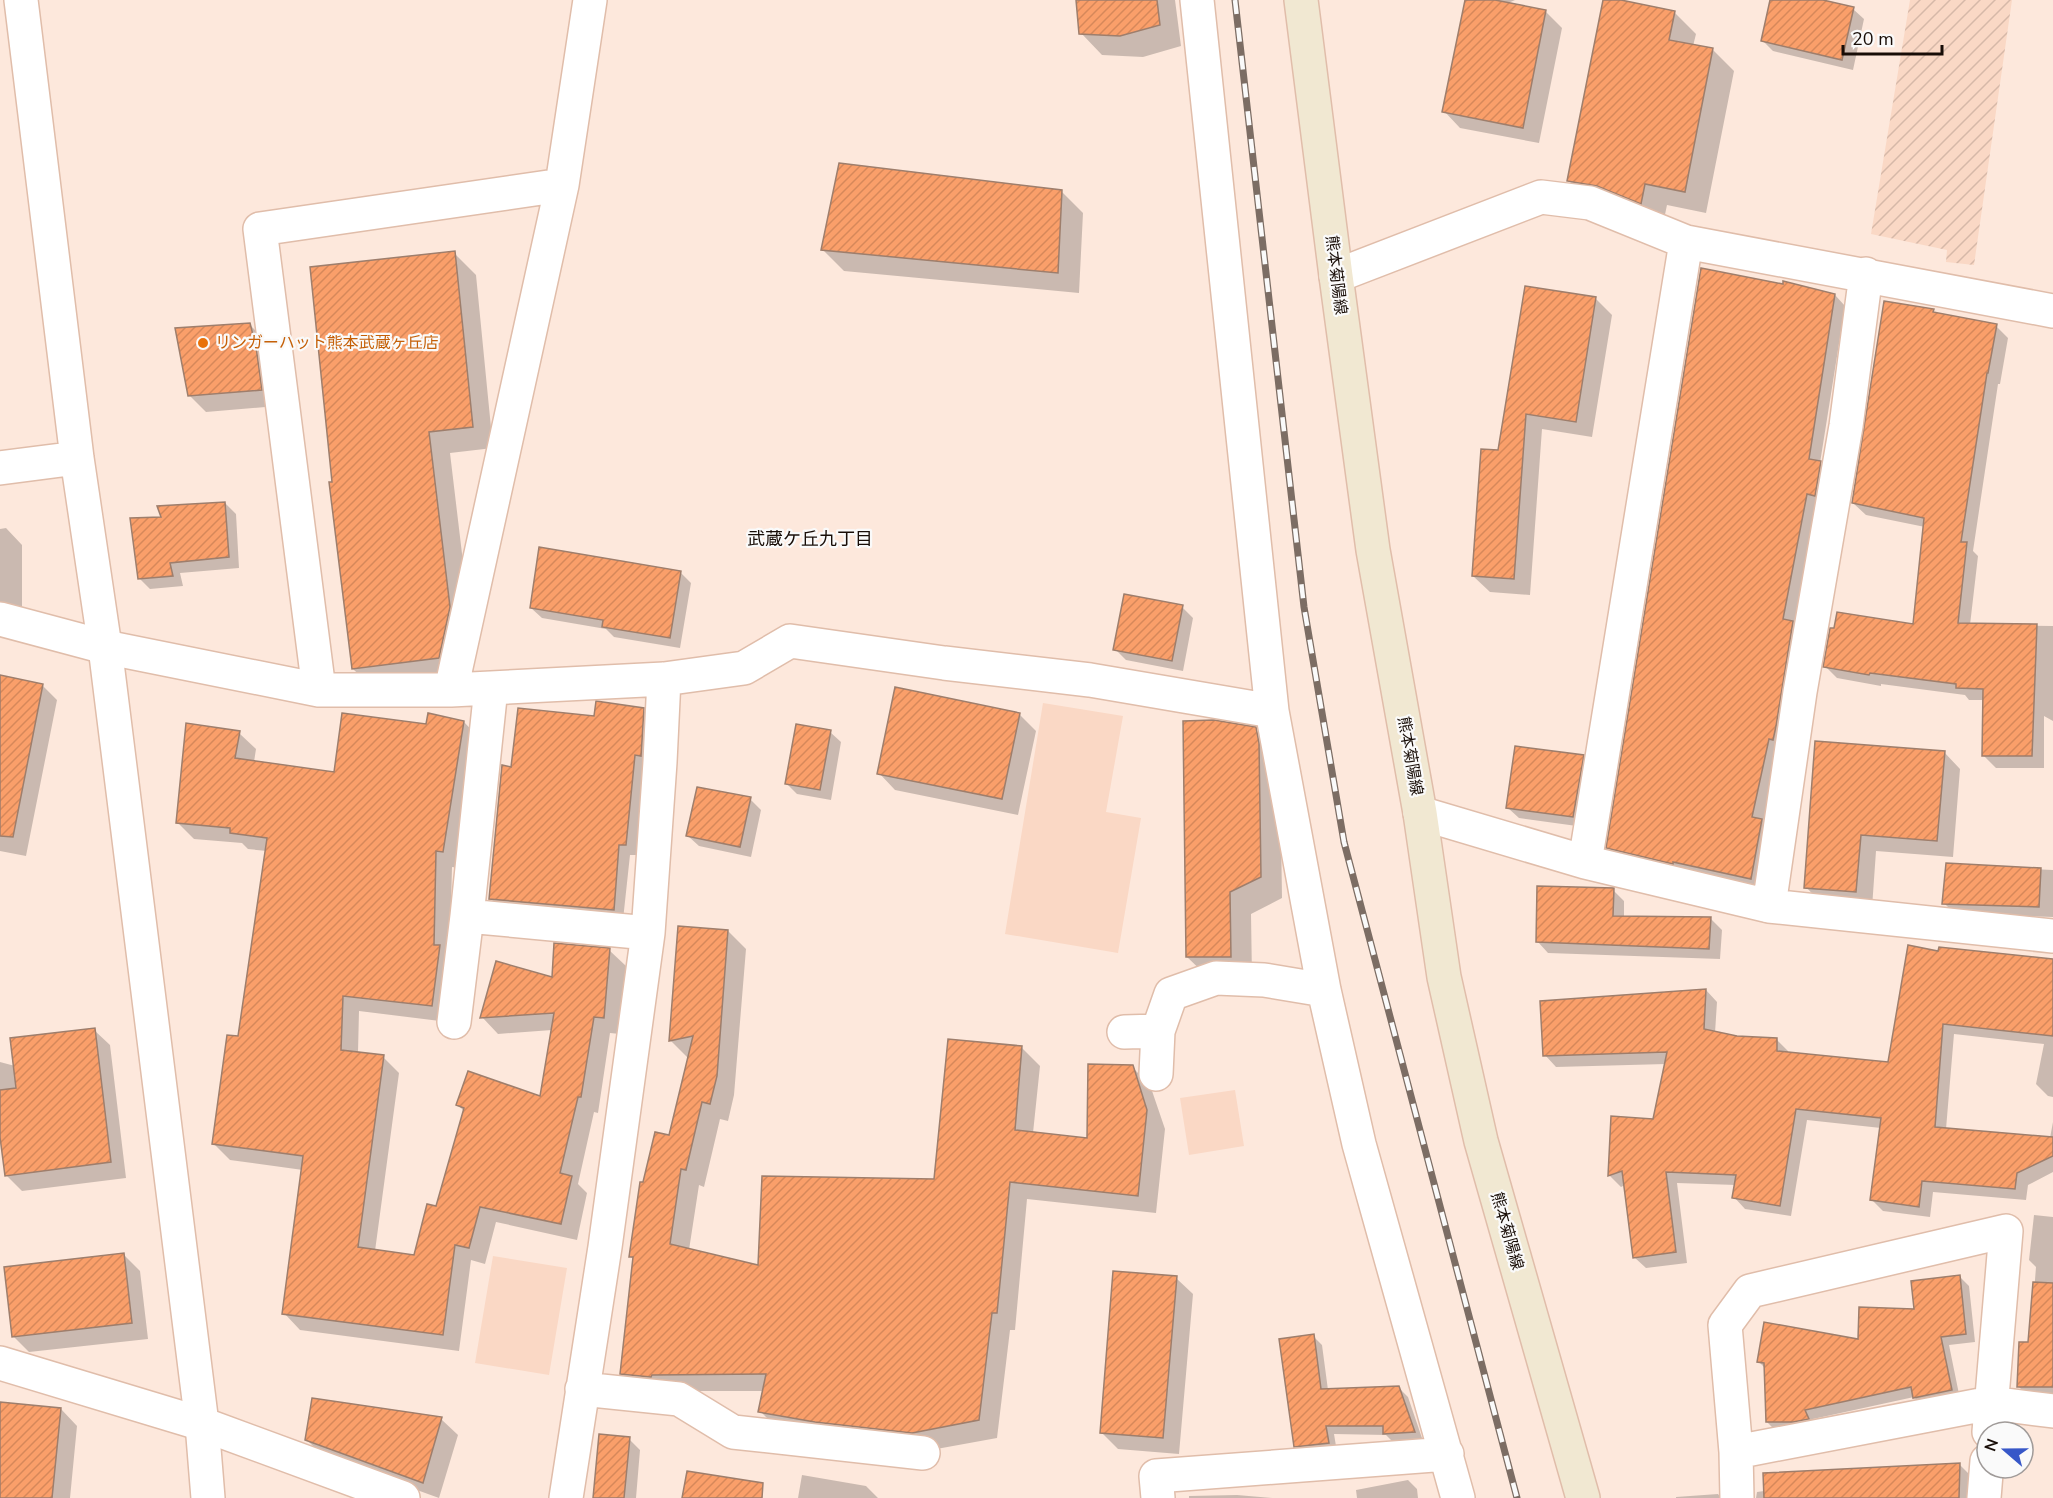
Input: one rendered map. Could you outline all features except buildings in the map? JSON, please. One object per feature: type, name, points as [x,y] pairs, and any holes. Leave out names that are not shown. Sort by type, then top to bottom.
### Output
[{"type":"main road","name":"熊本菊陽線","points":[[1301,0],[1335,276],[1373,550],[1420,813],[1444,977],[1481,1141],[1583,1498]]},
{"type":"street","points":[[21,0],[77,458],[105,647],[202,1424],[208,1498]]},
{"type":"street","points":[[451,690],[562,185],[590,0]]},
{"type":"street","points":[[1197,0],[1272,711],[1324,990],[1359,1144],[1458,1498]]},
{"type":"street","points":[[319,690],[260,229],[562,185]]},
{"type":"street","points":[[1335,276],[1541,197],[1590,203],[1686,242],[1866,274],[2053,311]]},
{"type":"street","points":[[1584,862],[1686,242]]},
{"type":"street","points":[[1769,906],[1800,692],[1846,426],[1866,274]]},
{"type":"street","points":[[0,468],[77,458]]},
{"type":"street","points":[[0,619],[105,647],[319,690],[451,690],[664,679],[744,668],[790,641],[944,663],[1090,680],[1272,711]]},
{"type":"street","points":[[566,1498],[605,1247],[648,933],[664,679]]},
{"type":"street","points":[[454,1022],[491,688]]},
{"type":"street","points":[[1420,813],[1584,862],[1769,906],[2053,936]]},
{"type":"street","points":[[467,916],[648,933]]},
{"type":"street","points":[[1156,1074],[1158,1031],[1171,994],[1216,978],[1263,980],[1324,990]]},
{"type":"street","points":[[1124,1032],[1158,1031]]},
{"type":"street","points":[[1737,1498],[1736,1452],[1725,1325],[1750,1291],[2006,1232],[1990,1418]]},
{"type":"street","points":[[0,1363],[202,1424],[404,1498]]},
{"type":"street","points":[[582,1389],[680,1399],[733,1432],[924,1453]]},
{"type":"street","points":[[1736,1452],[2053,1410]]},
{"type":"street","points":[[1158,1498],[1156,1476],[1446,1454]]},
{"type":"street","points":[[1984,1498],[1985,1480]]},
{"type":"shaded area","points":[[1910,0],[2012,0],[1974,265],[1946,262],[1947,250],[1871,234]]},
{"type":"shaded area","points":[[1043,703],[1123,716],[1106,812],[1141,818],[1118,953],[1005,934]]},
{"type":"shaded area","points":[[1235,1090],[1244,1146],[1189,1155],[1180,1098]]},
{"type":"shaded area","points":[[493,1256],[567,1268],[549,1375],[475,1363]]},
{"type":"railway","points":[[1235,0],[1304,607],[1344,842],[1517,1498]]},
{"type":"place","name":"リンガーハット熊本武蔵ヶ丘店","points":[[203,343]]},
{"type":"district","name":"武蔵ケ丘九丁目","points":[[810,539]]}]
